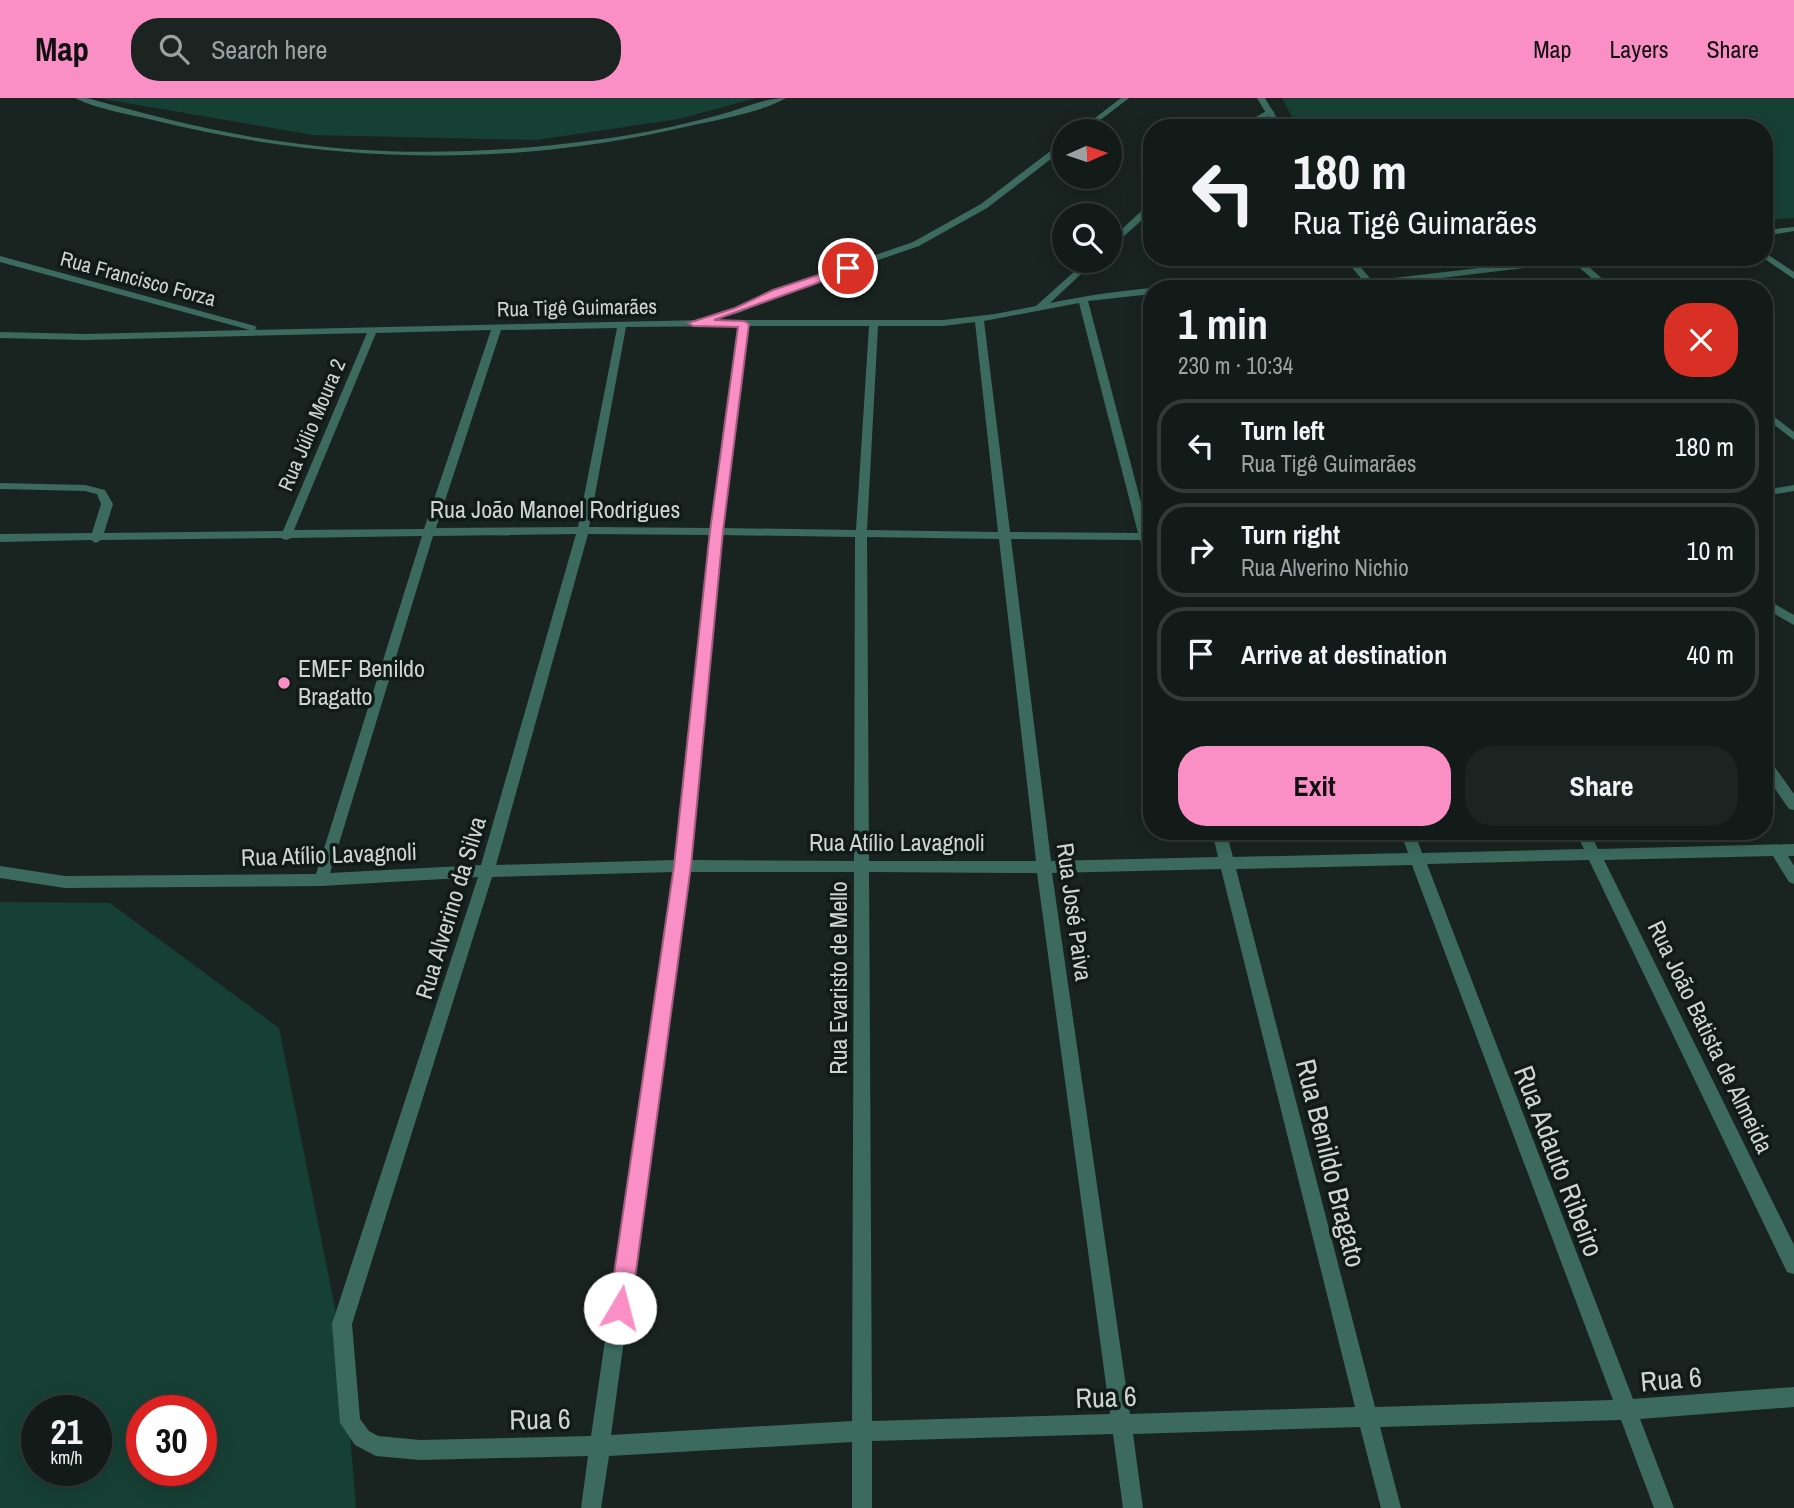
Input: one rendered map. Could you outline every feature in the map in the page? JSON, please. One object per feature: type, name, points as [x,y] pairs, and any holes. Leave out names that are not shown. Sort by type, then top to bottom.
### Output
[{"type":"street","points":[[79,98],[138,114],[278,143],[438,153],[541,148],[624,138],[717,117],[782,98]]},
{"type":"street","points":[[1098,119],[1125,98]]},
{"type":"street","points":[[1261,98],[1275,119]]},
{"type":"street","points":[[1258,119],[1272,112]]},
{"type":"street","points":[[693,323],[738,310],[777,292],[916,244],[984,206],[1052,154]]},
{"type":"street","points":[[1122,233],[1143,214]]},
{"type":"street","points":[[1773,232],[1794,229]]},
{"type":"street","name":"Rua Francisco Forza","points":[[0,259],[267,332]]},
{"type":"street","points":[[1773,261],[1794,276]]},
{"type":"street","points":[[1355,266],[1367,280]]},
{"type":"street","points":[[1419,280],[1528,266]]},
{"type":"street","points":[[1582,266],[1599,280]]},
{"type":"street","points":[[1037,310],[1078,273]]},
{"type":"street","name":"Rua Tigê Guimarães","points":[[0,335],[85,337],[693,323],[943,323],[979,320],[1083,299],[1143,292]]},
{"type":"street","points":[[1083,299],[1143,519]]},
{"type":"street","name":"Rua José Paiva","points":[[979,320],[1044,867],[1124,1424],[1133,1508]]},
{"type":"street","name":"Rua Evaristo de Mello","points":[[862,1508],[861,535],[874,323]]},
{"type":"street","points":[[591,1508],[682,866],[716,531],[744,324]]},
{"type":"street","name":"Rua Alverino da Silva","points":[[420,1450],[376,1446],[362,1438],[350,1423],[342,1324],[487,871],[583,530],[622,325]]},
{"type":"street","points":[[321,880],[431,531],[448,466],[497,328]]},
{"type":"street","name":"Rua Júlio Moura 2","points":[[286,536],[373,330]]},
{"type":"street","points":[[1773,419],[1794,436]]},
{"type":"street","points":[[0,486],[85,488],[101,492],[107,504],[96,539]]},
{"type":"street","points":[[1773,491],[1794,488]]},
{"type":"street","name":"Rua João Manoel Rodrigues","points":[[0,538],[96,539],[583,530],[1143,537]]},
{"type":"street","points":[[1773,608],[1794,621]]},
{"type":"street","points":[[1773,776],[1794,805]]},
{"type":"street","name":"Rua Benildo Bragato","points":[[1221,840],[1391,1508]]},
{"type":"street","name":"Rua Adauto Ribeiro","points":[[1411,840],[1664,1508]]},
{"type":"street","name":"Rua João Batista de Almeida","points":[[1586,840],[1794,1265]]},
{"type":"street","name":"Rua Atílio Lavagnoli","points":[[0,872],[65,882],[321,880],[487,871],[682,866],[1044,867],[1794,850]]},
{"type":"street","points":[[1777,851],[1794,878]]},
{"type":"street","name":"Rua 6","points":[[420,1450],[601,1446],[862,1431],[1625,1410],[1794,1397]]},
{"type":"green space","points":[[98,98],[756,98],[679,119],[536,140],[313,135]]},
{"type":"green space","points":[[1282,98],[1794,98],[1794,218],[1773,219],[1773,119],[1293,119]]},
{"type":"green space","points":[[0,902],[110,903],[279,1028],[343,1348],[356,1508],[0,1508]]},
{"type":"place","name":"EMEF Benildo Bragatto","points":[[284,683]]},
{"type":"route","points":[[620,1308],[682,866],[716,531],[744,324],[693,323],[738,310],[777,292],[848,268]]}]
